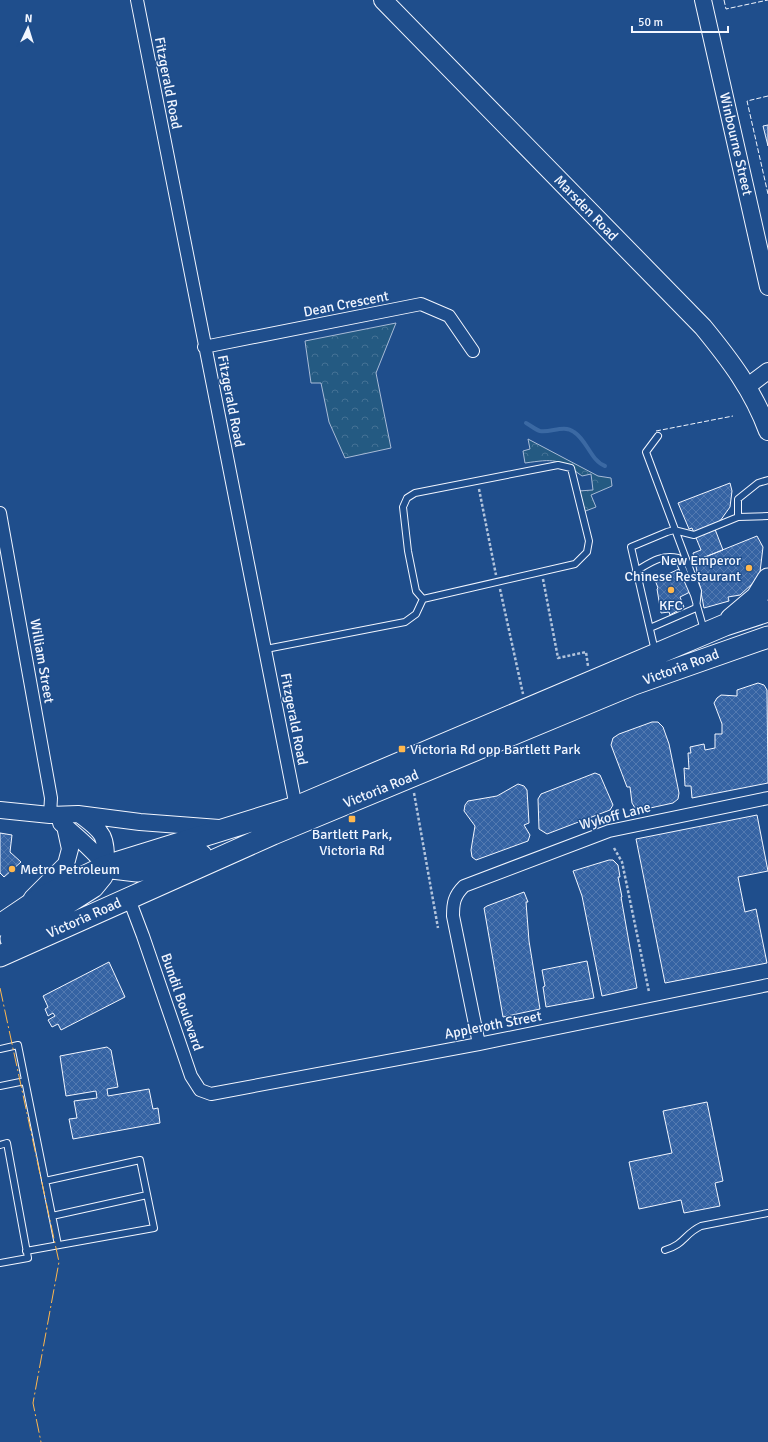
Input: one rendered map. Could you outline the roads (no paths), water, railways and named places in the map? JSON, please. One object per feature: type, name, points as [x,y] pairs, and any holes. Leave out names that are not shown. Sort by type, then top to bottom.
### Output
[{"type":"highway","points":[[725,625],[757,597],[768,579]]},
{"type":"highway","name":"Victoria Road","points":[[0,925],[21,909],[57,889],[106,866],[140,854],[229,829],[296,807],[725,625],[768,611]]},
{"type":"highway","name":"Victoria Road","points":[[0,956],[273,834],[634,684],[768,637]]},
{"type":"highway","points":[[0,946],[93,887],[102,876],[106,866],[137,871],[182,861],[273,834]]},
{"type":"main road","name":"Marsden Road","points":[[382,0],[703,327],[748,386],[755,398],[768,431]]},
{"type":"street","name":"Fitzgerald Road","points":[[137,0],[204,347],[266,649],[296,807]]},
{"type":"street","name":"Winbourne Street","points":[[703,0],[768,287]]},
{"type":"street","name":"Dean Crescent","points":[[204,347],[421,304],[449,316],[473,351]]},
{"type":"street","points":[[748,386],[768,371]]},
{"type":"street","name":"William Street","points":[[0,513],[51,798],[50,815]]},
{"type":"street","name":"Wykoff Lane","points":[[479,1044],[470,1007],[453,905],[456,894],[464,886],[609,831],[768,798]]},
{"type":"street","points":[[0,810],[50,815],[78,814],[140,822],[229,829]]},
{"type":"street","points":[[78,814],[95,826],[104,837],[106,842],[106,866]]},
{"type":"street","points":[[50,815],[79,836],[106,866]]},
{"type":"street","points":[[21,909],[66,864],[70,848],[64,826]]},
{"type":"street","name":"Bundil Boulevard","points":[[129,899],[196,1085],[205,1093],[211,1094],[223,1091]]},
{"type":"street","name":"Appleroth Street","points":[[223,1091],[479,1044],[768,985]]},
{"type":"lane","points":[[658,436],[646,452],[698,591],[696,608]]},
{"type":"lane","points":[[558,466],[571,468],[589,541],[588,552],[575,564],[423,599],[416,591],[408,551],[403,507],[407,498],[415,493],[558,466]]},
{"type":"lane","points":[[738,517],[738,499],[758,483],[768,480]]},
{"type":"lane","points":[[656,655],[636,571],[632,546],[674,530],[694,535],[738,517],[768,516]]},
{"type":"lane","points":[[636,571],[660,557],[669,556],[678,558],[694,595],[696,608],[705,634]]},
{"type":"lane","points":[[266,649],[405,622],[416,614],[423,599]]},
{"type":"lane","points":[[650,628],[696,608]]},
{"type":"lane","points":[[0,1049],[18,1045],[58,1245]]},
{"type":"lane","points":[[0,1086],[25,1081]]},
{"type":"lane","points":[[0,1145],[6,1143],[28,1258],[0,1263]]},
{"type":"lane","points":[[26,1251],[154,1228],[140,1160],[45,1181]]},
{"type":"lane","points":[[52,1216],[147,1196]]},
{"type":"lane","points":[[665,1250],[680,1244],[692,1230],[701,1226],[768,1213]]},
{"type":"waterway","points":[[526,423],[540,431],[566,429],[574,432],[582,440],[596,460],[605,466]]},
{"type":"place","name":"New Emperor Chinese Restaurant","points":[[749,568]]},
{"type":"place","name":"KFC","points":[[671,590]]},
{"type":"place","name":"Victoria Rd opp Bartlett Park","points":[[402,749]]},
{"type":"place","name":"Bartlett Park, Victoria Rd","points":[[352,819]]},
{"type":"place","name":"Metro Petroleum","points":[[12,869]]}]
